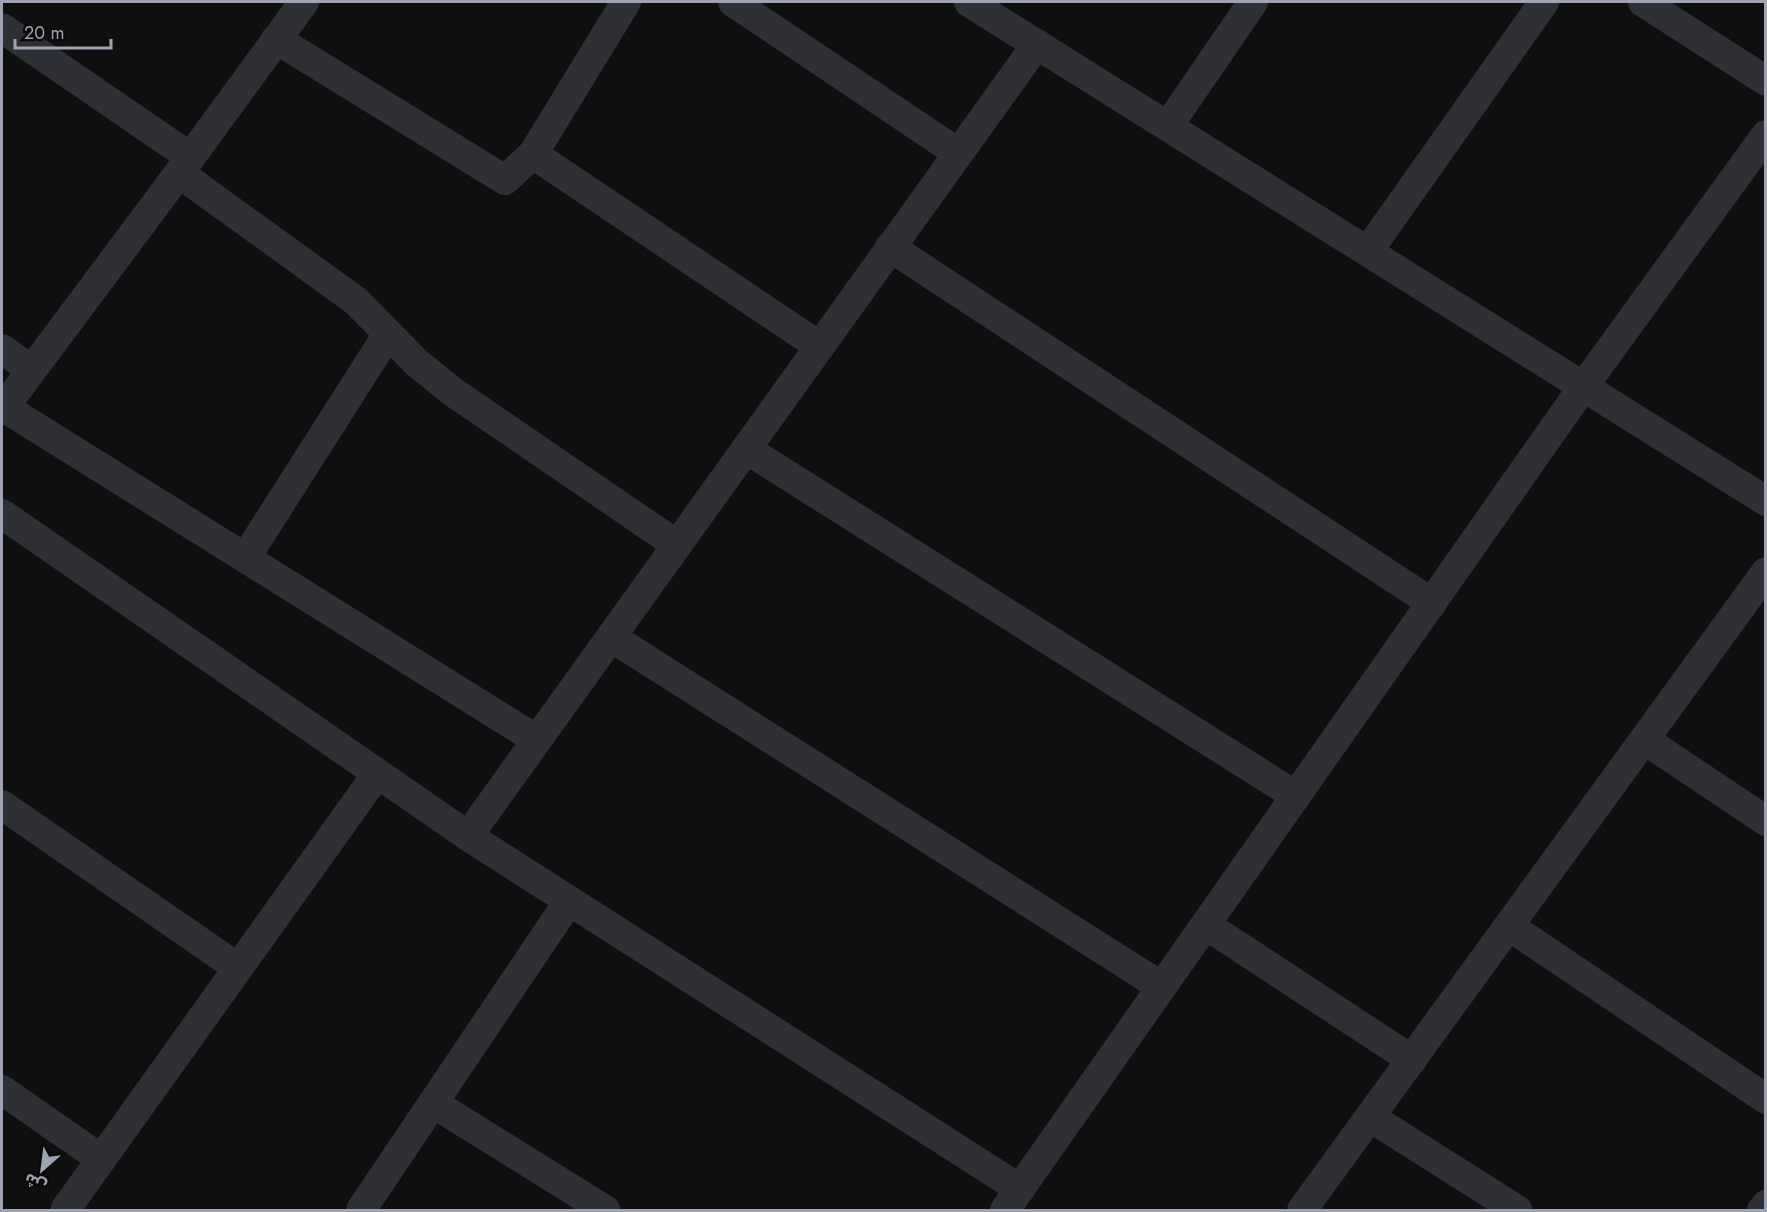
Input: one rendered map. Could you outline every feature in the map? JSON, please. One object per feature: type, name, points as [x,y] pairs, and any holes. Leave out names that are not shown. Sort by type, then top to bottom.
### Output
[{"type":"street","points":[[304,2],[2,408],[246,557],[537,740]]},
{"type":"street","points":[[276,39],[505,180],[533,154],[626,2]]},
{"type":"street","points":[[733,2],[958,153]]},
{"type":"street","points":[[969,2],[1766,501]]},
{"type":"street","points":[[1168,126],[1253,2]]},
{"type":"street","points":[[1368,251],[1544,2]]},
{"type":"street","points":[[1643,2],[1766,81]]},
{"type":"street","points":[[2,28],[184,165],[356,301],[417,363],[453,392],[677,545]]},
{"type":"street","points":[[468,836],[1037,44]]},
{"type":"street","points":[[2,514],[468,836],[569,901],[1013,1200],[1583,387],[1766,135]]},
{"type":"street","points":[[533,154],[819,346]]},
{"type":"street","points":[[890,247],[1432,603]]},
{"type":"street","points":[[246,557],[388,334]]},
{"type":"street","points":[[2,348],[31,370]]},
{"type":"street","points":[[746,449],[1296,796]]},
{"type":"street","points":[[1302,1210],[1766,572]]},
{"type":"street","points":[[611,637],[1162,987]]},
{"type":"street","points":[[1645,740],[1766,820]]},
{"type":"street","points":[[64,1210],[377,774]]},
{"type":"street","points":[[2,805],[238,968]]},
{"type":"street","points":[[361,1210],[569,901]]},
{"type":"street","points":[[1206,925],[1412,1060]]},
{"type":"street","points":[[1509,926],[1766,1099]]},
{"type":"street","points":[[2,1090],[101,1159]]},
{"type":"street","points":[[433,1103],[605,1210]]},
{"type":"street","points":[[1370,1117],[1517,1210]]},
{"type":"street","points":[[1762,1210],[1766,1205]]}]
